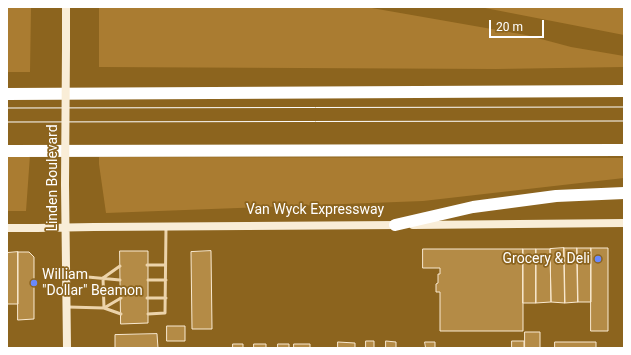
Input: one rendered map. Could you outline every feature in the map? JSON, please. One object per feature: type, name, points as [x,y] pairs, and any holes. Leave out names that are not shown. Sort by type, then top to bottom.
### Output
[{"type":"highway","points":[[7,94],[624,91]]},
{"type":"highway","points":[[7,151],[624,150]]},
{"type":"highway","points":[[395,225],[472,207],[556,196],[624,193]]},
{"type":"main road","name":"Linden Boulevard","points":[[66,7],[67,348]]},
{"type":"main road","name":"Van Wyck Expressway","points":[[7,228],[624,223]]},
{"type":"lane","points":[[148,314],[166,313],[166,226]]},
{"type":"lane","points":[[147,265],[166,265]]},
{"type":"lane","points":[[104,278],[120,266]]},
{"type":"lane","points":[[66,275],[120,280]]},
{"type":"lane","points":[[104,278],[104,308]]},
{"type":"lane","points":[[148,280],[166,280]]},
{"type":"lane","points":[[104,308],[120,298]]},
{"type":"lane","points":[[148,298],[166,298]]},
{"type":"lane","points":[[66,307],[104,308],[121,314]]},
{"type":"shaded area","points":[[7,7],[31,7],[30,72],[7,72]]},
{"type":"shaded area","points":[[99,7],[366,7],[526,35],[571,47],[624,56],[624,67],[496,69],[99,67]]},
{"type":"shaded area","points":[[480,7],[624,7],[624,35]]},
{"type":"shaded area","points":[[7,155],[30,155],[26,211],[7,211]]},
{"type":"shaded area","points":[[99,157],[624,158],[624,178],[423,201],[106,213]]},
{"type":"building","points":[[564,248],[565,303],[551,302],[550,249]]},
{"type":"building","points":[[564,248],[577,248],[578,302],[565,303]]},
{"type":"building","points":[[577,248],[591,248],[591,302],[578,302]]},
{"type":"building","points":[[591,248],[608,248],[608,331],[591,331]]},
{"type":"building","points":[[423,249],[523,249],[523,331],[440,331],[440,292],[436,292],[436,284],[438,283],[440,268],[423,268]]},
{"type":"building","points":[[523,249],[536,249],[536,303],[523,303]]},
{"type":"building","points":[[536,249],[550,249],[551,302],[536,303]]},
{"type":"building","points":[[120,251],[148,251],[148,323],[121,324]]},
{"type":"building","points":[[211,251],[212,329],[192,329],[191,252]]},
{"type":"building","points":[[18,252],[18,304],[7,304],[7,253]]},
{"type":"building","points":[[18,252],[29,252],[34,257],[34,319],[18,320]]},
{"type":"building","points":[[167,326],[185,326],[185,341],[167,341]]},
{"type":"building","points":[[525,332],[540,332],[540,348],[525,348]]},
{"type":"building","points":[[157,334],[158,348],[115,348],[115,335]]},
{"type":"building","points":[[366,341],[374,341],[374,348],[366,348]]},
{"type":"building","points":[[386,341],[396,342],[396,348],[386,348]]},
{"type":"building","points":[[512,341],[524,341],[524,348],[512,348]]},
{"type":"building","points":[[338,342],[355,343],[355,348],[338,348]]},
{"type":"building","points":[[425,342],[435,342],[435,348],[426,348]]},
{"type":"building","points":[[555,342],[596,342],[596,348],[555,348]]},
{"type":"building","points":[[233,344],[243,344],[243,348],[233,348]]},
{"type":"building","points":[[254,344],[266,344],[266,348],[254,348]]},
{"type":"building","points":[[278,344],[289,344],[289,348],[278,348]]},
{"type":"building","points":[[294,344],[310,344],[310,348],[294,348]]},
{"type":"tram line","points":[[7,108],[624,107]]},
{"type":"tram line","points":[[7,122],[624,121]]},
{"type":"place","name":"Grocery & Deli","points":[[598,259]]},
{"type":"place","name":"William \"Dollar\" Beamon","points":[[34,283]]}]
